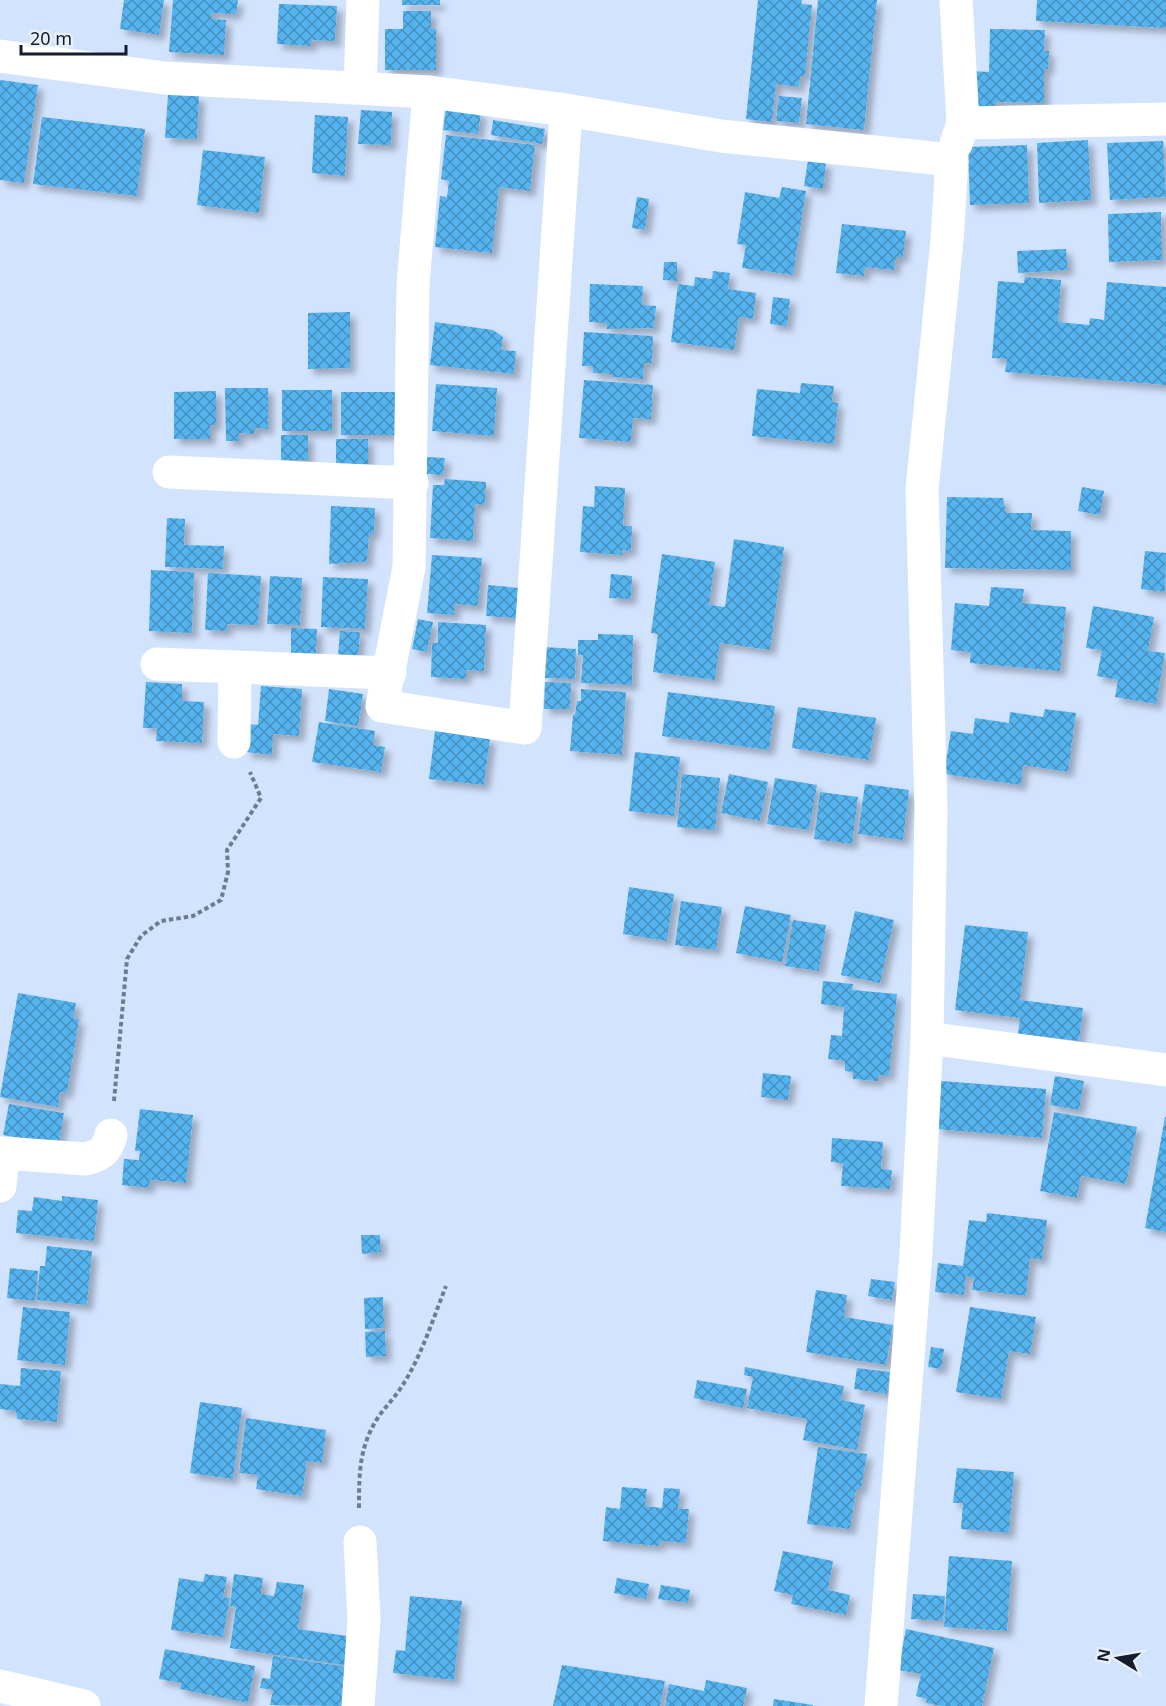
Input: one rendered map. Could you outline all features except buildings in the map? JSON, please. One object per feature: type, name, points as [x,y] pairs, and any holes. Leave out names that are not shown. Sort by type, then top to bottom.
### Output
[{"type":"main road","points":[[360,88],[363,0]]},
{"type":"main road","points":[[881,1706],[916,1253],[927,1038],[931,808],[922,490],[947,240],[952,160],[963,123],[956,0]]},
{"type":"main road","points":[[0,56],[165,78],[429,92],[566,110],[721,135],[952,160]]},
{"type":"main road","points":[[429,92],[414,285],[409,567],[382,706],[525,728],[566,110]]},
{"type":"main road","points":[[963,123],[1166,119]]},
{"type":"main road","points":[[169,472],[412,483]]},
{"type":"main road","points":[[158,664],[390,674]]},
{"type":"main road","points":[[234,742],[235,667]]},
{"type":"main road","points":[[927,1038],[1166,1070]]},
{"type":"main road","points":[[0,1186],[2,1153],[86,1159],[98,1156],[108,1149],[111,1135]]},
{"type":"main road","points":[[358,1706],[364,1619],[360,1542]]},
{"type":"main road","points":[[0,1686],[84,1706]]},
{"type":"path","points":[[111,1135],[127,959],[141,936],[161,921],[193,916],[221,900],[228,872],[227,850],[261,798],[253,774],[241,764],[234,742]]},
{"type":"path","points":[[360,1542],[360,1459],[364,1441],[379,1416],[404,1385],[418,1358],[446,1287]]}]
